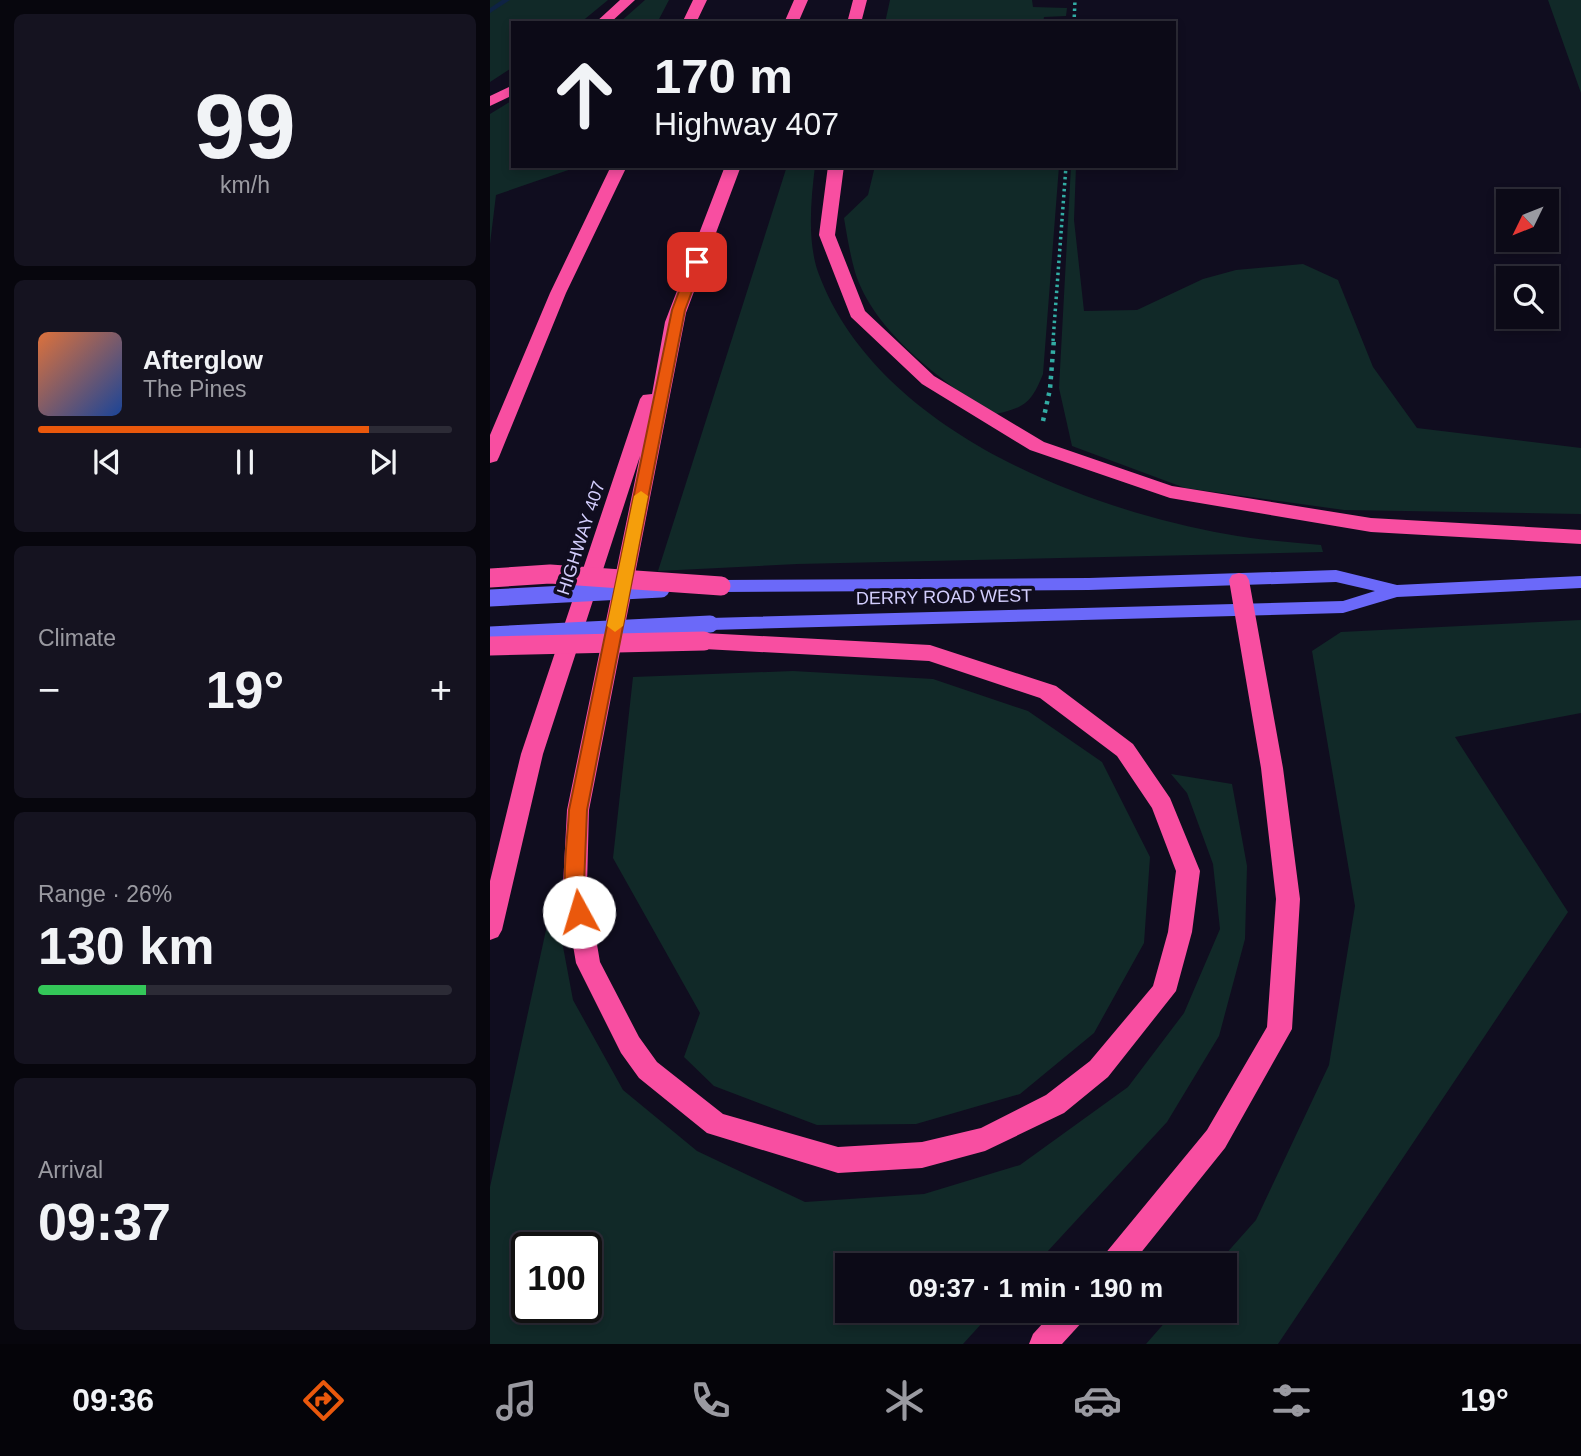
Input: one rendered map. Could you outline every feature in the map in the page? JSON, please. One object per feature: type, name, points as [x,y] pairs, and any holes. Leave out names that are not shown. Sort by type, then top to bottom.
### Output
[{"type":"highway","points":[[604,21],[628,0]]},
{"type":"highway","points":[[690,21],[701,0]]},
{"type":"highway","points":[[793,21],[801,0]]},
{"type":"highway","points":[[855,21],[860,0]]},
{"type":"highway","points":[[490,102],[511,90]]},
{"type":"highway","points":[[490,457],[558,293],[618,168]]},
{"type":"highway","name":"HIGHWAY 407","points":[[490,930],[532,754],[678,310],[732,168]]},
{"type":"highway","points":[[836,168],[827,235],[857,313],[928,380],[1037,446],[1184,494],[1371,525],[1581,537]]},
{"type":"highway","points":[[490,646],[707,632],[930,653],[1048,692],[1125,750],[1162,804],[1188,871],[1181,932],[1164,991],[1099,1069],[1055,1104],[985,1139],[922,1155],[838,1160],[716,1124],[648,1070],[630,1045],[588,963],[575,886],[578,810],[678,310]]},
{"type":"highway","points":[[490,578],[550,574],[721,586]]},
{"type":"highway","points":[[1124,1253],[1216,1139],[1279,1029],[1288,899],[1272,768],[1239,580]]},
{"type":"highway","points":[[1043,1344],[1062,1323]]},
{"type":"main road","name":"DERRY ROAD WEST","points":[[490,598],[721,586],[1075,584],[1336,576],[1398,591]]},
{"type":"main road","name":"DERRY ROAD WEST","points":[[490,635],[707,632],[1342,607],[1398,591],[1581,582]]},
{"type":"path","points":[[1074,0],[1074,21]]},
{"type":"path","points":[[1037,446],[1050,389],[1066,168]]},
{"type":"green space","points":[[490,0],[608,0],[582,21],[511,21],[511,68],[490,82]]},
{"type":"green space","points":[[645,0],[669,0],[658,21],[621,21]]},
{"type":"green space","points":[[890,0],[1032,0],[1033,7],[1067,8],[1066,16],[1044,17],[1043,21],[885,21]]},
{"type":"green space","points":[[1548,0],[1581,0],[1581,93]]},
{"type":"green space","points":[[511,101],[511,168],[574,168],[496,195],[490,244],[490,114]]},
{"type":"green space","points":[[786,168],[815,168],[812,247],[818,272],[845,326],[884,374],[932,415],[987,451],[1046,480],[1107,503],[1226,534],[1321,545],[1323,552],[797,564],[658,571]]},
{"type":"green space","points":[[875,168],[1059,168],[1043,374],[1025,403],[1012,410],[992,415],[912,353],[877,315],[855,272],[844,218],[868,195]]},
{"type":"green space","points":[[1071,168],[1076,168],[1074,220],[1084,311],[1137,310],[1203,279],[1236,270],[1303,264],[1338,280],[1373,367],[1417,428],[1581,448],[1581,514],[1344,510],[1185,488],[1072,446],[1059,388]]},
{"type":"green space","points":[[1581,620],[1581,713],[1455,737],[1568,912],[1278,1344],[1146,1344],[1164,1323],[1237,1323],[1237,1253],[1227,1253],[1256,1220],[1329,1065],[1355,906],[1312,651],[1341,632]]},
{"type":"green space","points":[[793,671],[933,679],[1028,711],[1102,762],[1150,857],[1144,943],[1094,1033],[1020,1094],[916,1124],[817,1125],[714,1086],[684,1057],[700,1013],[613,858],[633,677]]},
{"type":"green space","points":[[1171,774],[1232,784],[1247,866],[1245,939],[1219,1036],[1167,1122],[1046,1253],[835,1253],[835,1323],[982,1323],[963,1344],[490,1344],[490,1187],[546,930],[561,936],[573,1000],[623,1090],[697,1151],[805,1202],[924,1194],[1020,1165],[1128,1087],[1184,1013],[1220,929],[1213,864],[1187,793]]},
{"type":"waterway","points":[[490,11],[507,0]]},
{"type":"slow traffic","points":[[615,626],[641,496]]},
{"type":"route","points":[[579,912],[575,886],[578,810],[678,310],[697,262]]}]
